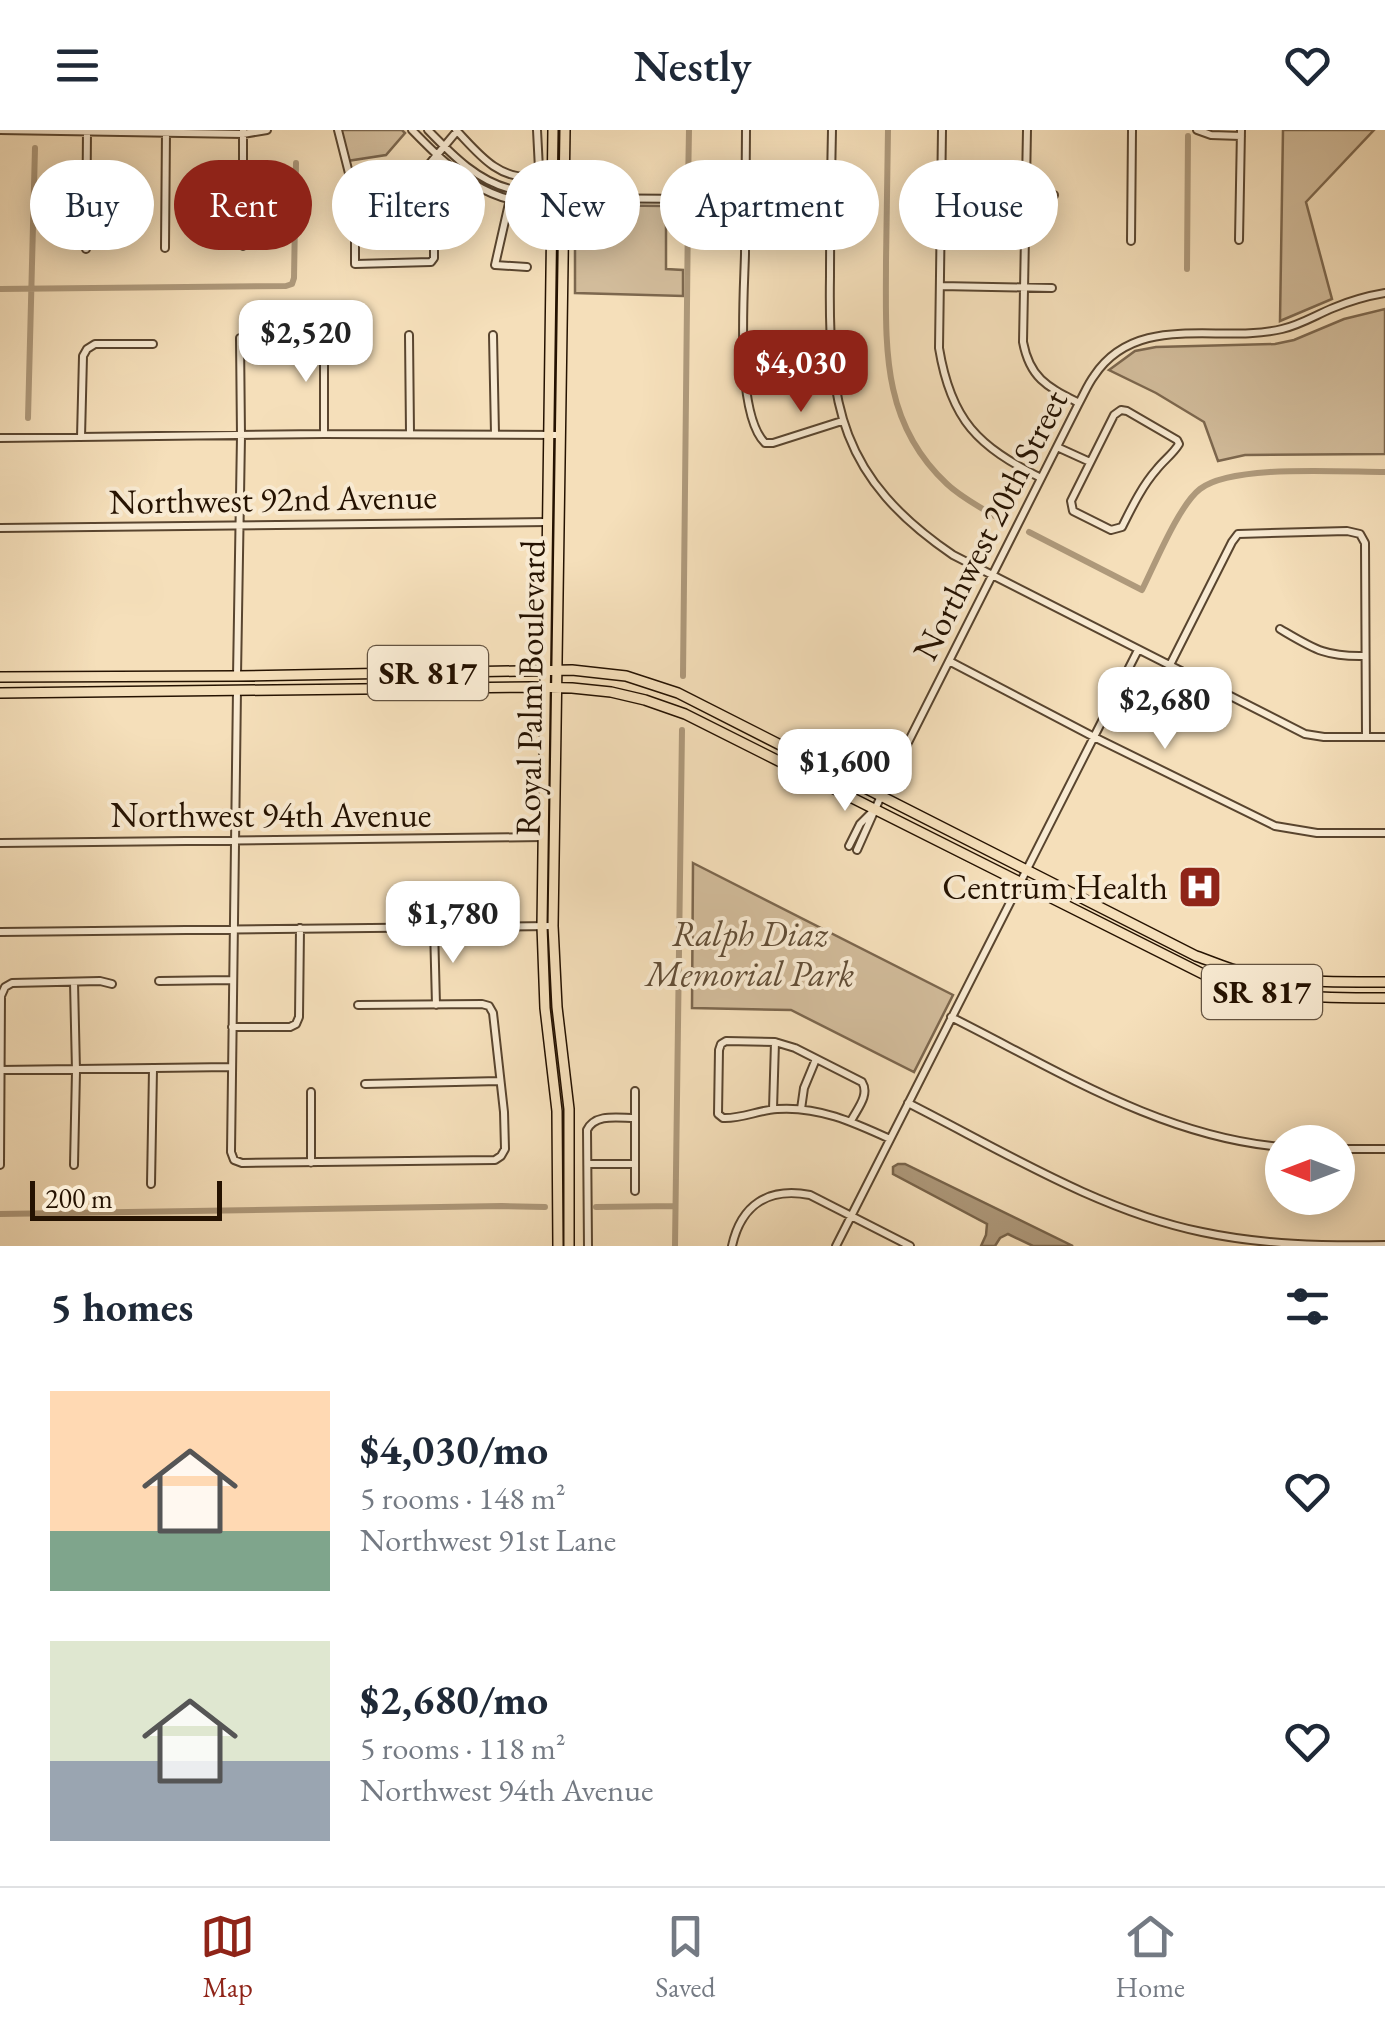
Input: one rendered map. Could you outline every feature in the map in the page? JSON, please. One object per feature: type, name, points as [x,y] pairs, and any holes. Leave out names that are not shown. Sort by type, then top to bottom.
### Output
[{"type":"main road","name":"Royal Palm Boulevard","points":[[553,130],[553,160]]},
{"type":"main road","name":"Royal Palm Boulevard","points":[[565,130],[565,160]]},
{"type":"main road","name":"Royal Palm Boulevard","points":[[551,250],[543,838],[548,926],[569,1110],[568,1246]]},
{"type":"main road","name":"Royal Palm Boulevard","points":[[558,1246],[557,1111],[546,1008],[556,826],[563,250]]},
{"type":"main road","name":"SR 817","points":[[0,677],[558,670],[612,673],[678,692],[1196,956],[1272,978],[1385,982]]},
{"type":"main road","points":[[237,690],[243,683],[271,675]]},
{"type":"main road","points":[[197,691],[228,685],[237,676]]},
{"type":"main road","name":"SR 817","points":[[0,693],[544,687],[594,689],[645,700],[685,714],[1205,975],[1270,994],[1385,998]]},
{"type":"main road","points":[[749,746],[772,750],[783,745]]},
{"type":"main road","points":[[543,802],[556,826]]},
{"type":"main road","points":[[1170,958],[1198,965],[1212,962]]},
{"type":"main road","points":[[1205,975],[1214,970],[1240,971]]},
{"type":"street","points":[[0,130],[267,130]]},
{"type":"street","points":[[338,130],[354,197],[355,264],[430,262],[434,258],[434,212],[420,200],[418,184],[456,130],[487,163],[526,178],[539,168],[537,130]]},
{"type":"street","points":[[412,130],[464,179],[505,198]]},
{"type":"street","points":[[428,130],[468,168],[505,187]]},
{"type":"street","points":[[746,130],[746,160]]},
{"type":"street","points":[[831,160],[832,130]]},
{"type":"street","points":[[942,130],[939,348],[943,372],[958,411],[984,444],[1041,478]]},
{"type":"street","points":[[1027,130],[1027,160]]},
{"type":"street","points":[[1131,241],[1132,130]]},
{"type":"street","points":[[1197,130],[1211,135],[1241,133],[1239,240]]},
{"type":"street","points":[[87,131],[87,160]]},
{"type":"street","points":[[165,248],[166,132]]},
{"type":"street","points":[[243,132],[243,160]]},
{"type":"street","points":[[505,222],[495,265],[527,267]]},
{"type":"street","points":[[744,250],[743,358],[748,400],[760,438],[773,442],[842,420]]},
{"type":"street","points":[[830,250],[829,338],[842,420],[871,478],[906,521],[952,555],[1305,734],[1385,737]]},
{"type":"street","points":[[1025,250],[1026,359],[1046,386],[1079,403]]},
{"type":"street","points":[[940,286],[1052,288]]},
{"type":"street","name":"Northwest 20th Street","points":[[853,848],[860,824],[876,809],[1079,403],[1108,359],[1144,338],[1166,334],[1283,329],[1358,298],[1385,292]]},
{"type":"street","points":[[493,335],[495,434]]},
{"type":"street","points":[[409,336],[410,434]]},
{"type":"street","points":[[324,337],[324,434]]},
{"type":"street","points":[[237,676],[240,338]]},
{"type":"street","points":[[82,437],[87,349],[95,344],[153,344]]},
{"type":"street","points":[[1120,410],[1179,444],[1148,481],[1118,530],[1072,511],[1070,501],[1090,462],[1120,410]]},
{"type":"street","points":[[0,438],[560,434]]},
{"type":"street","points":[[1057,447],[1090,462]]},
{"type":"street","name":"Northwest 92nd Avenue","points":[[0,528],[547,522]]},
{"type":"street","points":[[1170,666],[1238,534],[1348,530],[1360,534],[1365,543],[1366,737]]},
{"type":"street","points":[[1280,628],[1323,653],[1365,656]]},
{"type":"street","points":[[836,1246],[1138,650]]},
{"type":"street","points":[[949,661],[1275,826],[1317,833],[1385,833]]},
{"type":"street","points":[[237,690],[231,1068],[234,1160],[242,1164],[311,1163],[495,1160],[502,1156],[504,1112],[493,1013],[488,1006],[358,1005]]},
{"type":"street","name":"Northwest 94th Avenue","points":[[0,843],[543,838]]},
{"type":"street","points":[[0,932],[548,926]]},
{"type":"street","points":[[434,927],[436,1005]]},
{"type":"street","points":[[232,1027],[296,1024],[300,928]]},
{"type":"street","points":[[159,981],[232,980]]},
{"type":"street","points":[[74,982],[74,1166]]},
{"type":"street","points":[[0,1166],[0,996],[5,987],[12,983],[112,984]]},
{"type":"street","points":[[952,1017],[1124,1104],[1172,1124],[1265,1143]]},
{"type":"street","points":[[852,1121],[865,1095],[862,1082],[775,1042],[721,1044],[718,1114],[723,1118],[773,1109],[802,1109],[852,1121],[890,1139]]},
{"type":"street","points":[[773,1109],[775,1042]]},
{"type":"street","points":[[802,1109],[804,1088],[816,1059]]},
{"type":"street","points":[[0,1070],[231,1068]]},
{"type":"street","points":[[151,1184],[153,1069]]},
{"type":"street","points":[[365,1084],[500,1081]]},
{"type":"street","points":[[634,1191],[635,1091]]},
{"type":"street","points":[[311,1163],[312,1092]]},
{"type":"street","points":[[908,1103],[1096,1198],[1147,1217],[1199,1232],[1260,1242],[1385,1245]]},
{"type":"street","points":[[588,1246],[590,1122],[635,1118]]},
{"type":"street","points":[[1355,1149],[1385,1148]]},
{"type":"street","points":[[588,1164],[634,1164]]},
{"type":"street","points":[[732,1246],[740,1222],[750,1208],[762,1199],[793,1192],[810,1195],[910,1246]]},
{"type":"green space","points":[[338,130],[405,133],[386,155],[347,160]]},
{"type":"green space","points":[[1283,130],[1374,130],[1306,202],[1332,299],[1280,321]]},
{"type":"green space","points":[[640,206],[660,206],[660,250],[666,250],[666,269],[683,270],[683,296],[575,293],[575,250],[640,250]]},
{"type":"green space","points":[[1385,309],[1385,454],[1245,455],[1218,461],[1204,422],[1109,370],[1135,351],[1275,344]]},
{"type":"green space","name":"Ralph Diaz Memorial Park","points":[[693,863],[953,995],[914,1072],[791,1010],[692,1008]]},
{"type":"shaded area","points":[[898,1164],[1073,1246],[1033,1246],[1008,1234],[995,1246],[981,1246],[987,1224],[893,1174],[893,1167]]},
{"type":"waterway","points":[[688,160],[689,130]]},
{"type":"waterway","points":[[888,130],[886,322],[891,380],[898,408],[925,460],[947,484],[1005,522]]},
{"type":"waterway","points":[[1187,269],[1188,136]]},
{"type":"waterway","points":[[28,418],[35,148]]},
{"type":"waterway","points":[[0,289],[286,286],[294,278],[294,250]]},
{"type":"waterway","points":[[683,676],[688,250]]},
{"type":"waterway","points":[[1029,532],[1142,590],[1184,508],[1200,489],[1215,481],[1288,471],[1385,472]]},
{"type":"waterway","points":[[675,1246],[682,730]]},
{"type":"waterway","points":[[596,1207],[675,1206]]},
{"type":"waterway","points":[[0,1214],[545,1207]]},
{"type":"place","name":"Centrum Health","points":[[1200,887]]}]
